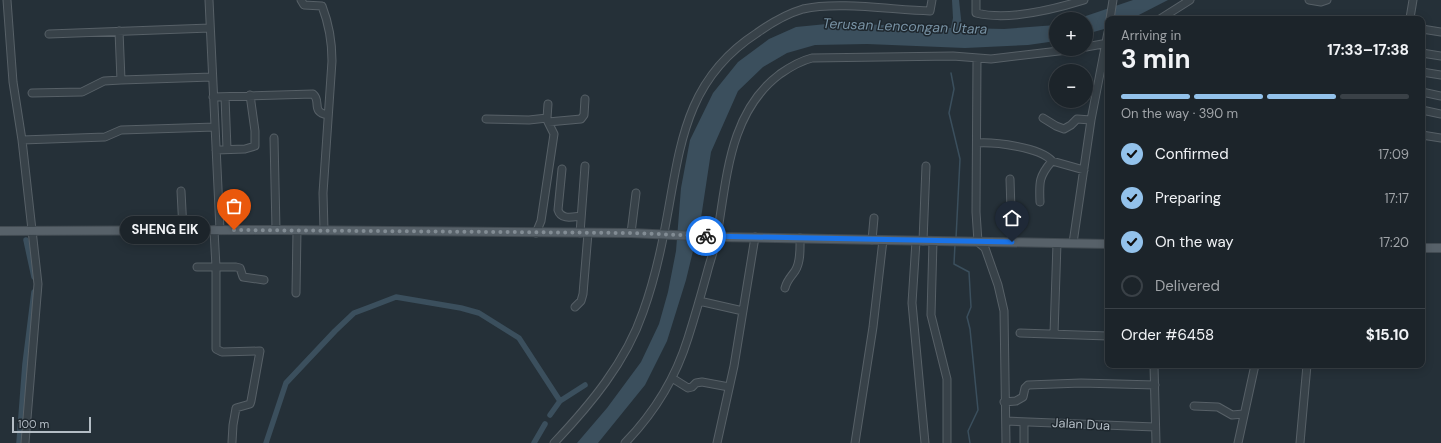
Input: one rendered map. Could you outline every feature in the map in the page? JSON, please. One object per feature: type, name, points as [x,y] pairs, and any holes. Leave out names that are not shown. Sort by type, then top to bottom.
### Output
[{"type":"main road","points":[[0,231],[324,230],[631,233],[755,238],[1105,244]]},
{"type":"main road","points":[[1425,248],[1441,248]]},
{"type":"street","points":[[7,0],[13,82],[22,140],[38,284],[25,443]]},
{"type":"street","points":[[209,0],[216,150],[216,349],[222,352],[260,352],[250,404],[236,408],[232,442]]},
{"type":"street","points":[[301,0],[304,5],[322,6],[329,24],[332,61],[323,193],[324,230]]},
{"type":"street","points":[[554,443],[580,415],[603,385],[636,330],[644,311],[665,235],[677,157],[685,126],[706,83],[728,56],[745,40],[770,24],[803,9],[839,6],[930,11],[932,0]]},
{"type":"street","points":[[976,0],[976,13],[1004,16],[1058,8],[1084,0]]},
{"type":"street","points":[[1110,16],[1113,0]]},
{"type":"street","points":[[1165,16],[1190,0]]},
{"type":"street","points":[[1309,0],[1321,2],[1327,0]]},
{"type":"street","points":[[1410,16],[1413,0]]},
{"type":"street","points":[[49,34],[210,28]]},
{"type":"street","points":[[1425,29],[1441,32]]},
{"type":"street","points":[[119,31],[121,80]]},
{"type":"street","points":[[1093,46],[1105,43]]},
{"type":"street","points":[[625,443],[657,403],[672,378],[688,339],[717,237],[727,170],[735,140],[745,117],[754,102],[767,86],[783,72],[806,59],[820,57],[953,56],[977,59],[1049,52]]},
{"type":"street","points":[[1072,243],[1091,120],[1105,53]]},
{"type":"street","points":[[1425,53],[1441,56]]},
{"type":"street","points":[[977,59],[976,212],[978,242],[985,248],[998,285],[1004,311],[1004,402],[1006,443]]},
{"type":"street","points":[[1425,72],[1441,75]]},
{"type":"street","points":[[32,93],[80,92],[104,81],[212,77]]},
{"type":"street","points":[[1425,93],[1441,96]]},
{"type":"street","points":[[213,97],[313,94],[317,98],[318,111],[322,114],[328,115]]},
{"type":"street","points":[[216,150],[245,149],[254,146],[250,95]]},
{"type":"street","points":[[225,97],[227,149]]},
{"type":"street","points":[[486,119],[581,119],[584,115],[585,99]]},
{"type":"street","points":[[536,233],[541,221],[554,134],[547,120],[548,104]]},
{"type":"street","points":[[1425,111],[1441,114]]},
{"type":"street","points":[[1043,118],[1064,129],[1071,126],[1077,119],[1091,120]]},
{"type":"street","points":[[22,140],[105,137],[121,130],[215,127]]},
{"type":"street","points":[[1425,135],[1441,138]]},
{"type":"street","points":[[274,138],[276,230]]},
{"type":"street","points":[[977,143],[994,142],[1004,146],[1030,149],[1048,156],[1052,161],[1084,170]]},
{"type":"street","points":[[1040,202],[1039,180],[1042,173],[1052,161]]},
{"type":"street","points":[[575,307],[581,301],[583,294],[584,233],[581,216],[585,166]]},
{"type":"street","points":[[925,443],[912,303],[920,241],[926,166]]},
{"type":"street","points":[[562,169],[558,210],[559,214],[566,217],[581,216]]},
{"type":"street","points":[[1010,179],[1012,242]]},
{"type":"street","points":[[181,191],[182,230]]},
{"type":"street","points":[[631,233],[636,193]]},
{"type":"street","points":[[872,240],[874,218]]},
{"type":"street","points":[[296,293],[298,230]]},
{"type":"street","points":[[717,443],[729,387],[755,238]]},
{"type":"street","points":[[785,288],[799,262],[800,238]]},
{"type":"street","points":[[856,443],[873,327],[883,240]]},
{"type":"street","points":[[933,241],[931,315],[947,379],[947,443]]},
{"type":"street","points":[[1054,334],[1057,243]]},
{"type":"street","points":[[197,267],[240,268],[243,277],[264,280]]},
{"type":"street","points":[[699,301],[743,311]]},
{"type":"street","points":[[1020,333],[1105,336]]},
{"type":"street","points":[[1154,368],[1156,443]]},
{"type":"street","points":[[1238,443],[1244,414],[1248,404],[1254,368]]},
{"type":"street","points":[[1300,443],[1307,368]]},
{"type":"street","points":[[672,378],[688,388],[692,387],[696,383],[702,382],[729,387]]},
{"type":"street","points":[[1004,402],[1016,401],[1024,397],[1025,388],[1028,385],[1155,385]]},
{"type":"street","points":[[1194,406],[1218,407],[1232,415],[1244,414]]},
{"type":"street","name":"Jalan Dua","points":[[1006,421],[1155,427]]},
{"type":"street","points":[[1024,422],[1024,443]]},
{"type":"water","name":"Terusan Lencongan Utara","points":[[952,0],[959,0],[962,28],[1004,29],[1049,26],[1049,42],[1028,45],[965,48],[867,44],[815,45],[787,53],[763,67],[738,91],[711,152],[701,218],[686,280],[667,341],[645,385],[598,443],[577,443],[607,408],[641,362],[659,324],[668,292],[676,251],[681,188],[690,140],[713,93],[738,62],[769,39],[796,27],[837,23],[951,28],[953,18]]},
{"type":"water","points":[[1133,0],[1168,0],[1137,16],[1105,16],[1105,29],[1093,32],[1093,14]]},
{"type":"waterway","points":[[951,73],[954,89],[949,113],[960,159],[956,238]]},
{"type":"waterway","points":[[26,240],[34,277]]},
{"type":"waterway","points":[[955,244],[954,264],[969,272],[971,307],[967,317],[970,329],[978,410],[968,431],[970,443]]},
{"type":"waterway","points":[[19,443],[25,364],[34,292]]},
{"type":"waterway","points":[[266,443],[286,383],[354,313],[396,297],[461,308],[479,313],[519,338],[560,401],[550,415]]},
{"type":"waterway","points":[[560,401],[585,385]]},
{"type":"waterway","points":[[534,443],[545,424]]},
{"type":"way so far","points":[[234,230],[631,233],[706,236]]},
{"type":"place","name":"SHENG EIK","points":[[234,230]]},
{"type":"route","points":[[706,236],[1012,242]]}]
